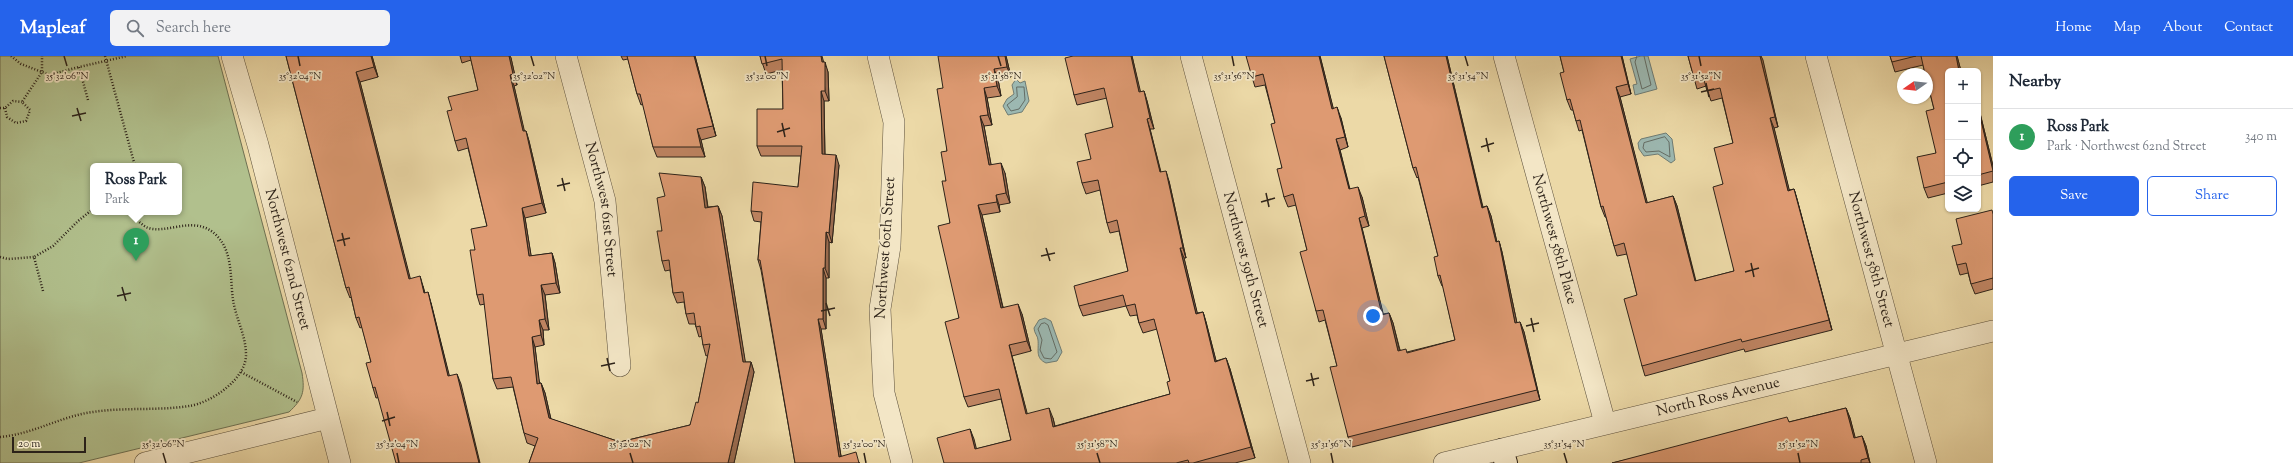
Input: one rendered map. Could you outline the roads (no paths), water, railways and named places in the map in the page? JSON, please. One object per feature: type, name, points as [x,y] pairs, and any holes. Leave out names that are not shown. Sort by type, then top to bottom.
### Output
[{"type":"street","name":"Northwest 62nd Street","points":[[232,56],[258,145],[340,463]]},
{"type":"street","name":"Northwest 61st Street","points":[[566,56],[605,201],[620,366]]},
{"type":"street","name":"Northwest 60th Street","points":[[878,56],[894,122],[890,246],[880,309],[884,393],[902,463]]},
{"type":"street","name":"Northwest 59th Street","points":[[1191,56],[1300,463]]},
{"type":"street","name":"Northwest 58th Place","points":[[1504,56],[1605,423]]},
{"type":"street","name":"Northwest 58th Street","points":[[1816,56],[1898,354],[1926,463]]},
{"type":"street","name":"North Ross Avenue","points":[[1444,463],[1504,456],[1605,423],[1993,331]]},
{"type":"street","points":[[144,463],[328,418]]},
{"type":"water","points":[[1648,56],[1657,89],[1635,95],[1633,85],[1637,84],[1630,59]]},
{"type":"water","points":[[1016,79],[1020,83],[1025,81],[1029,101],[1022,112],[1008,115],[1003,106],[1007,99],[1014,94],[1012,85]]},
{"type":"water","points":[[1666,133],[1672,139],[1675,160],[1671,163],[1658,154],[1644,156],[1639,149],[1638,143],[1641,139]]},
{"type":"water","points":[[1045,318],[1051,321],[1062,352],[1057,361],[1046,363],[1040,359],[1038,353],[1038,339],[1034,328],[1039,320]]},
{"type":"place","name":"Ross Park","points":[[136,261]]}]
